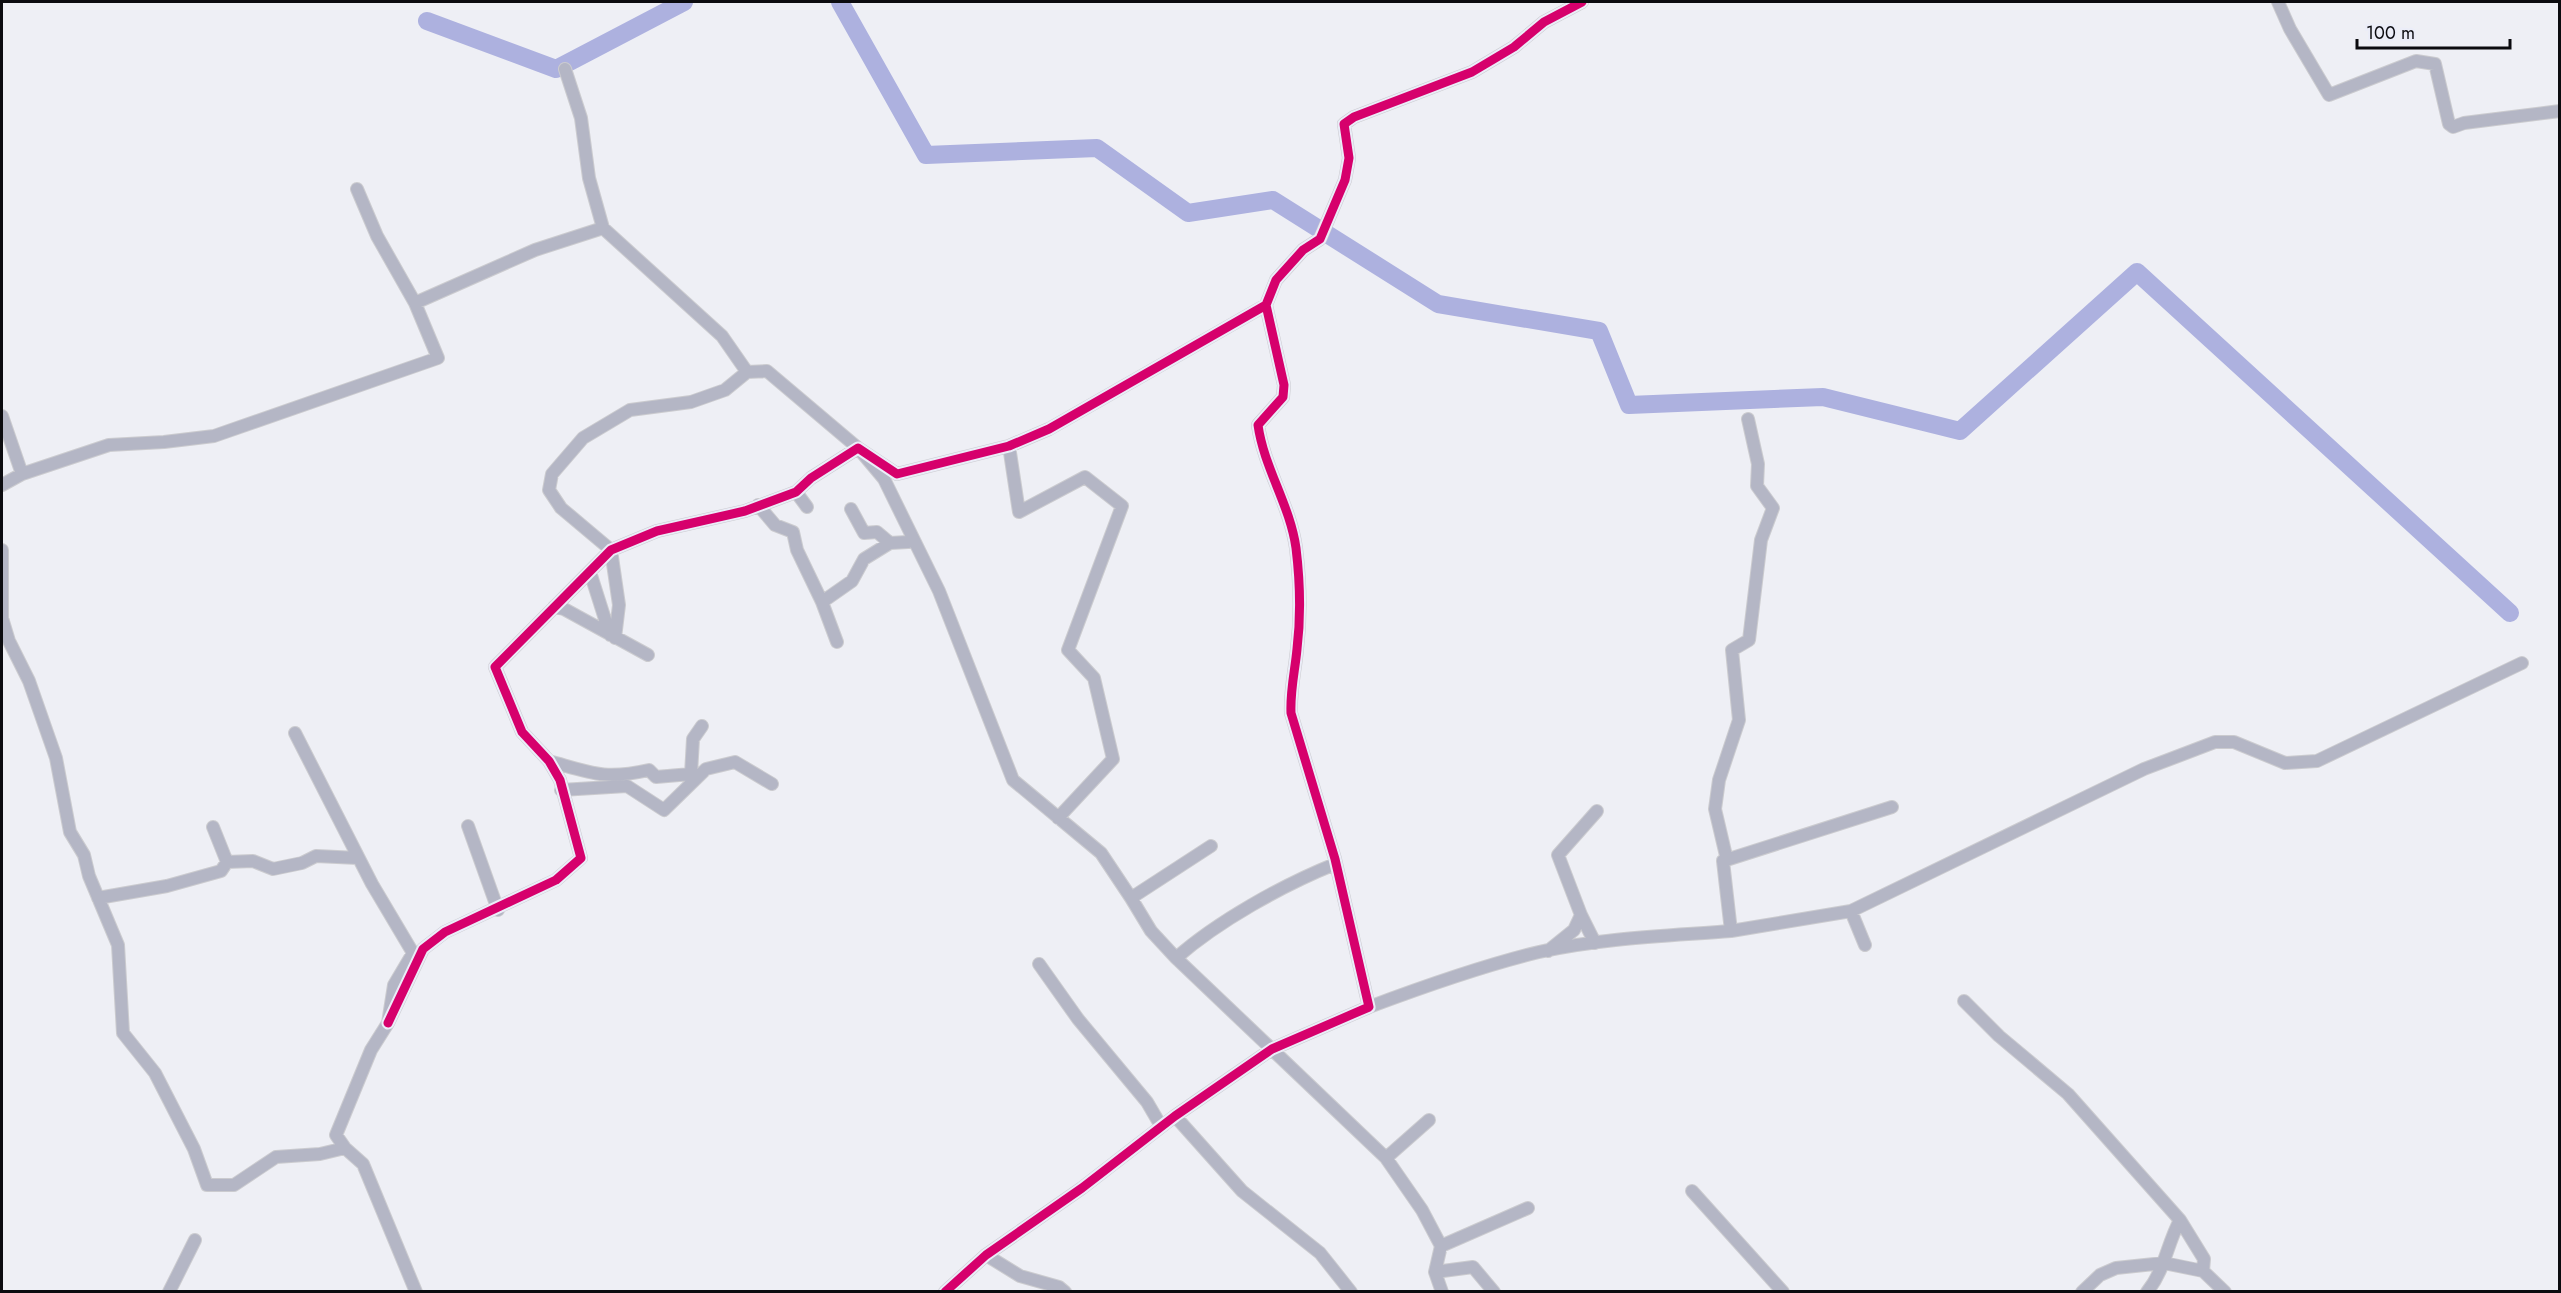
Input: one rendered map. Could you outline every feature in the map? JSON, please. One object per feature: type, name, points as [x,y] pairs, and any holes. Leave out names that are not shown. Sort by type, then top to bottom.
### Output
[{"type":"street","points":[[1369,1007],[1335,864],[1291,712],[1290,690],[1297,649],[1300,601],[1295,546],[1285,505],[1261,444],[1258,425],[1283,397],[1284,385],[1266,305],[1276,280],[1304,250],[1320,239],[1345,180],[1349,158],[1344,124],[1354,117],[1472,72],[1514,47],[1544,21],[1582,2]]},
{"type":"street","points":[[2278,2],[2290,29],[2329,95],[2416,61],[2435,64],[2449,124],[2453,127],[2464,123],[2559,111]]},
{"type":"street","points":[[565,69],[580,118],[589,178],[603,228],[722,336],[747,372]]},
{"type":"street","points":[[2,485],[22,474],[109,445],[214,436],[438,358],[415,303],[377,236],[357,189]]},
{"type":"street","points":[[415,303],[535,250],[603,228]]},
{"type":"street","points":[[613,636],[619,605],[612,550],[561,508],[549,490],[552,474],[583,438],[630,410],[691,402],[725,390],[747,372],[768,371],[858,448],[897,474],[1009,446],[1049,429],[1266,305]]},
{"type":"street","points":[[2,416],[22,474]]},
{"type":"street","points":[[1727,860],[1715,809],[1719,780],[1739,720],[1732,650],[1749,640],[1761,540],[1773,508],[1757,486],[1758,465],[1748,420]]},
{"type":"street","points":[[1009,446],[1019,512],[1085,477],[1122,506],[1068,650],[1094,678],[1113,759],[1058,818]]},
{"type":"street","points":[[416,1292],[363,1164],[345,1148],[336,1135],[371,1050],[388,1023],[423,949],[445,932],[498,910],[556,880],[581,858],[560,780],[549,761],[522,732],[495,667],[612,550],[657,531],[758,505],[796,492],[811,478],[858,448]]},
{"type":"street","points":[[858,448],[884,478],[939,591],[1013,780],[1101,853],[1151,931],[1176,958],[1386,1158],[1422,1210],[1441,1246],[1435,1272],[1442,1292]]},
{"type":"street","points":[[796,492],[807,507]]},
{"type":"street","points":[[758,505],[775,525],[793,532],[797,550],[822,602],[837,642]]},
{"type":"street","points":[[851,509],[864,533],[877,532],[890,543]]},
{"type":"street","points":[[822,602],[852,581],[864,559],[890,543],[908,542],[913,538]]},
{"type":"street","points":[[2,550],[2,618],[5,630],[29,681],[56,758],[70,831],[84,855],[98,898],[118,945],[123,1033],[155,1073],[194,1149],[207,1185],[234,1185],[276,1157],[320,1154],[345,1148]]},
{"type":"street","points":[[590,572],[613,636]]},
{"type":"street","points":[[554,607],[564,609],[648,655]]},
{"type":"street","points":[[945,1292],[986,1255],[1082,1188],[1161,1126],[1272,1050],[1369,1007],[1469,970],[1548,951],[1595,943],[1731,931],[1851,911],[2144,769],[2215,742],[2234,742],[2285,763],[2317,761],[2522,663]]},
{"type":"street","points":[[549,761],[597,775],[617,777],[649,770],[656,777],[691,774],[693,739],[702,726]]},
{"type":"street","points":[[295,733],[358,858],[413,953],[394,985],[388,1023]]},
{"type":"street","points":[[561,790],[627,786],[664,810],[706,769],[735,762],[772,784]]},
{"type":"street","points":[[1731,931],[1722,861],[1892,807]]},
{"type":"street","points":[[1595,943],[1581,915],[1558,855],[1597,811]]},
{"type":"street","points":[[468,826],[498,910]]},
{"type":"street","points":[[213,827],[227,862]]},
{"type":"street","points":[[1131,898],[1211,846]]},
{"type":"street","points":[[227,862],[253,861],[273,869],[302,863],[316,856],[358,858]]},
{"type":"street","points":[[98,898],[167,886],[221,871],[227,862]]},
{"type":"street","points":[[1176,958],[1203,934],[1296,879],[1335,864]]},
{"type":"street","points":[[1851,911],[1865,945]]},
{"type":"street","points":[[1548,951],[1574,930],[1581,915]]},
{"type":"street","points":[[1039,964],[1078,1019],[1147,1102],[1161,1126]]},
{"type":"street","points":[[1964,1001],[1999,1036],[2068,1094],[2180,1220],[2204,1259],[2203,1271]]},
{"type":"street","points":[[1175,1116],[1242,1191],[1320,1253],[1351,1292]]},
{"type":"street","points":[[1386,1158],[1429,1120]]},
{"type":"street","points":[[1692,1191],[1783,1292]]},
{"type":"street","points":[[1441,1246],[1528,1209]]},
{"type":"street","points":[[2147,1292],[2164,1263],[2180,1220]]},
{"type":"street","points":[[169,1292],[195,1240]]},
{"type":"street","points":[[986,1255],[1020,1276],[1059,1287],[1065,1292]]},
{"type":"street","points":[[2082,1292],[2100,1275],[2116,1268],[2164,1263],[2203,1271],[2225,1292]]},
{"type":"street","points":[[1435,1272],[1473,1268],[1494,1292]]},
{"type":"waterway","points":[[427,21],[556,69],[684,2]]},
{"type":"waterway","points":[[840,2],[926,155],[1097,148],[1188,213],[1273,200],[1438,304],[1599,331],[1629,405],[1823,397],[1960,431],[2137,272],[2510,613]]},
{"type":"cycle path","points":[[945,1292],[986,1255],[1082,1188],[1175,1116],[1272,1049],[1369,1007],[1335,859],[1291,713],[1300,599],[1293,532],[1261,441],[1258,425],[1283,397],[1284,385],[1266,305],[1276,280],[1303,250],[1320,239],[1345,180],[1349,158],[1344,124],[1354,117],[1472,72],[1514,47],[1544,22],[1582,2]]},
{"type":"cycle path","points":[[388,1023],[423,949],[445,932],[556,880],[581,858],[560,780],[549,761],[522,732],[495,667],[611,550],[657,531],[745,511],[796,492],[811,478],[858,448],[897,474],[1009,446],[1049,429],[1266,305]]}]
